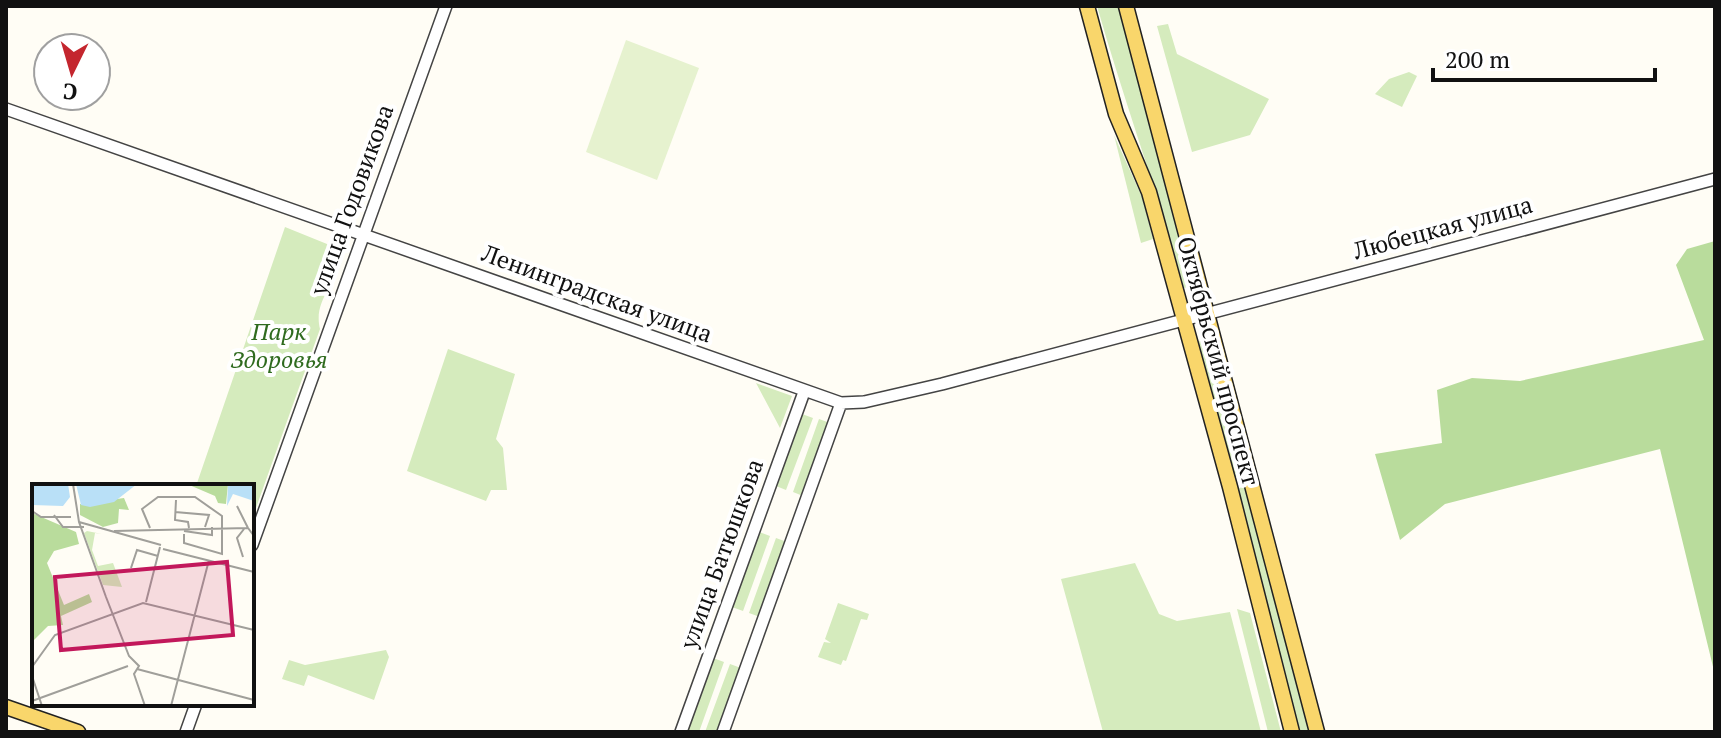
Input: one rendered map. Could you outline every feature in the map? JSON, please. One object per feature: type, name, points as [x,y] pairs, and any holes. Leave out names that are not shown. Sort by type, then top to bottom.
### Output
[{"type":"main road","name":"Октябрьский проспект","points":[[1087,6],[1116,114],[1149,192],[1230,487],[1292,732]]},
{"type":"main road","name":"Октябрьский проспект","points":[[1126,6],[1317,732]]},
{"type":"main road","points":[[1230,487],[1245,479],[1252,483]]},
{"type":"main road","points":[[6,707],[78,732]]},
{"type":"street","name":"улица Годовикова","points":[[254,539],[446,6]]},
{"type":"street","name":"Ленинградская улица","points":[[6,109],[841,403],[864,402],[942,384],[1183,320]]},
{"type":"street","name":"Любецкая улица","points":[[1183,320],[1715,179]]},
{"type":"street","name":"улица Батюшкова","points":[[681,732],[804,392]]},
{"type":"street","points":[[723,732],[841,403]]},
{"type":"street","points":[[186,732],[195,706]]},
{"type":"green space","points":[[1097,6],[1118,6],[1195,285],[1184,288]]},
{"type":"green space","points":[[1168,24],[1177,54],[1269,99],[1250,135],[1192,152],[1157,26]]},
{"type":"green space","points":[[626,40],[699,68],[657,180],[586,152]]},
{"type":"green space","points":[[1409,72],[1417,76],[1402,107],[1375,94],[1389,79]]},
{"type":"green space","points":[[1114,135],[1142,197],[1153,239],[1141,243]]},
{"type":"green space","name":"Парк Здоровья","points":[[285,227],[327,244],[343,258],[322,301],[320,329],[254,513],[254,484],[197,484]]},
{"type":"green space","points":[[1715,241],[1715,675],[1660,449],[1445,504],[1400,540],[1375,454],[1442,443],[1437,390],[1472,378],[1520,381],[1704,340],[1676,265],[1687,249]]},
{"type":"green space","points":[[1207,339],[1244,475],[1235,477],[1197,342]]},
{"type":"green space","points":[[448,349],[515,374],[496,439],[503,448],[507,490],[491,490],[486,501],[407,471]]},
{"type":"green space","points":[[756,383],[792,396],[780,428]]},
{"type":"green space","points":[[802,414],[813,418],[786,490],[776,486]]},
{"type":"green space","points":[[819,419],[830,423],[803,496],[793,492]]},
{"type":"green space","points":[[1245,485],[1311,732],[1299,732],[1238,489]]},
{"type":"green space","points":[[759,532],[770,536],[743,611],[732,607]]},
{"type":"green space","points":[[776,538],[787,542],[760,617],[749,613]]},
{"type":"green space","points":[[1135,563],[1159,614],[1177,621],[1230,612],[1261,732],[1103,732],[1061,579]]},
{"type":"green space","points":[[838,603],[869,614],[867,620],[861,619],[846,661],[843,660],[841,665],[818,657],[824,642],[831,643],[825,639]]},
{"type":"green space","points":[[1237,609],[1250,613],[1281,732],[1268,732]]},
{"type":"green space","points":[[386,650],[389,657],[374,700],[308,675],[304,686],[282,679],[289,660],[305,665]]},
{"type":"green space","points":[[713,658],[724,662],[699,732],[686,732]]},
{"type":"green space","points":[[730,664],[741,668],[718,732],[705,732]]}]
